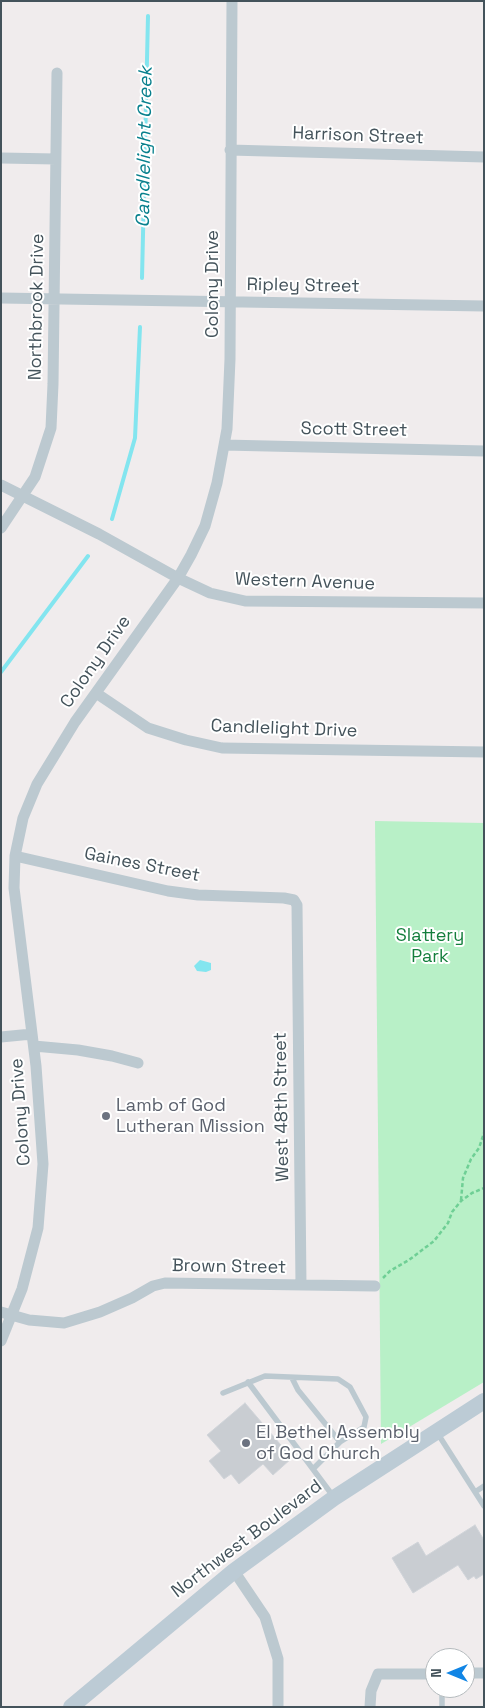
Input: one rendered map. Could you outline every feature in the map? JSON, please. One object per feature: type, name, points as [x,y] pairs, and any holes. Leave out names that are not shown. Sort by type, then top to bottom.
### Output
[{"type":"main road","name":"Northwest Boulevard","points":[[71,1707],[234,1571],[334,1498],[484,1401]]},
{"type":"street","name":"Colony Drive","points":[[1,1341],[7,1314],[22,1289],[38,1228],[43,1164],[33,1040],[14,888],[15,856],[23,818],[37,784],[75,722],[178,578],[192,555],[205,526],[217,483],[227,429],[230,302],[232,1]]},
{"type":"street","name":"Northbrook Drive","points":[[1,528],[35,477],[51,428],[57,73]]},
{"type":"street","name":"Harrison Street","points":[[230,150],[484,157]]},
{"type":"street","points":[[1,158],[56,159]]},
{"type":"street","name":"Ripley Street","points":[[1,298],[484,306]]},
{"type":"street","name":"Scott Street","points":[[224,445],[484,451]]},
{"type":"street","name":"Western Avenue","points":[[1,485],[210,593],[245,601],[484,603]]},
{"type":"street","name":"Candlelight Drive","points":[[96,693],[148,728],[186,740],[222,748],[484,752]]},
{"type":"street","name":"Gaines Street","points":[[15,856],[168,891],[198,895],[294,900],[297,905],[297,928]]},
{"type":"street","name":"West 48th Street","points":[[297,928],[301,1285]]},
{"type":"street","points":[[1,1037],[33,1040],[138,1063]]},
{"type":"street","name":"Brown Street","points":[[7,1314],[29,1320],[64,1323],[100,1312],[132,1298],[153,1286],[165,1283],[375,1286]]},
{"type":"street","points":[[234,1571],[265,1617],[278,1659],[278,1707]]},
{"type":"street","points":[[370,1707],[371,1691],[378,1674],[425,1674]]},
{"type":"lane","points":[[222,1394],[265,1376],[338,1379],[350,1388],[366,1417],[364,1427],[340,1442],[313,1469]]},
{"type":"lane","points":[[292,1378],[298,1390],[340,1442]]},
{"type":"lane","points":[[248,1382],[334,1498]]},
{"type":"lane","points":[[437,1432],[484,1506]]},
{"type":"lane","points":[[475,1492],[484,1486]]},
{"type":"path","points":[[461,1201],[463,1178],[471,1159],[479,1148],[484,1133]]},
{"type":"path","points":[[479,1148],[484,1149]]},
{"type":"path","points":[[375,1286],[390,1271],[409,1260],[434,1240],[448,1223],[452,1212],[461,1201],[472,1193],[484,1188]]},
{"type":"green space","name":"Slattery Park","points":[[375,821],[484,823],[484,1382],[381,1444]]},
{"type":"water","points":[[200,960],[211,963],[211,970],[206,972],[197,971],[194,966]]},
{"type":"building","name":"El Bethel Assembly of God Church","points":[[245,1403],[292,1458],[273,1475],[263,1464],[239,1484],[231,1474],[224,1479],[209,1461],[221,1451],[207,1435]]},
{"type":"building","points":[[475,1525],[484,1540],[484,1574],[476,1579],[474,1576],[468,1580],[458,1565],[413,1593],[392,1558],[418,1542],[426,1556]]},
{"type":"waterway","name":"Candlelight Creek","points":[[142,278],[148,16]]},
{"type":"waterway","name":"Candlelight Creek","points":[[112,519],[135,438],[140,327]]},
{"type":"waterway","name":"Candlelight Creek","points":[[1,672],[88,556]]},
{"type":"place","name":"Lamb of God Lutheran Mission","points":[[106,1116]]},
{"type":"place","name":"El Bethel Assembly of God Church","points":[[246,1443]]}]
